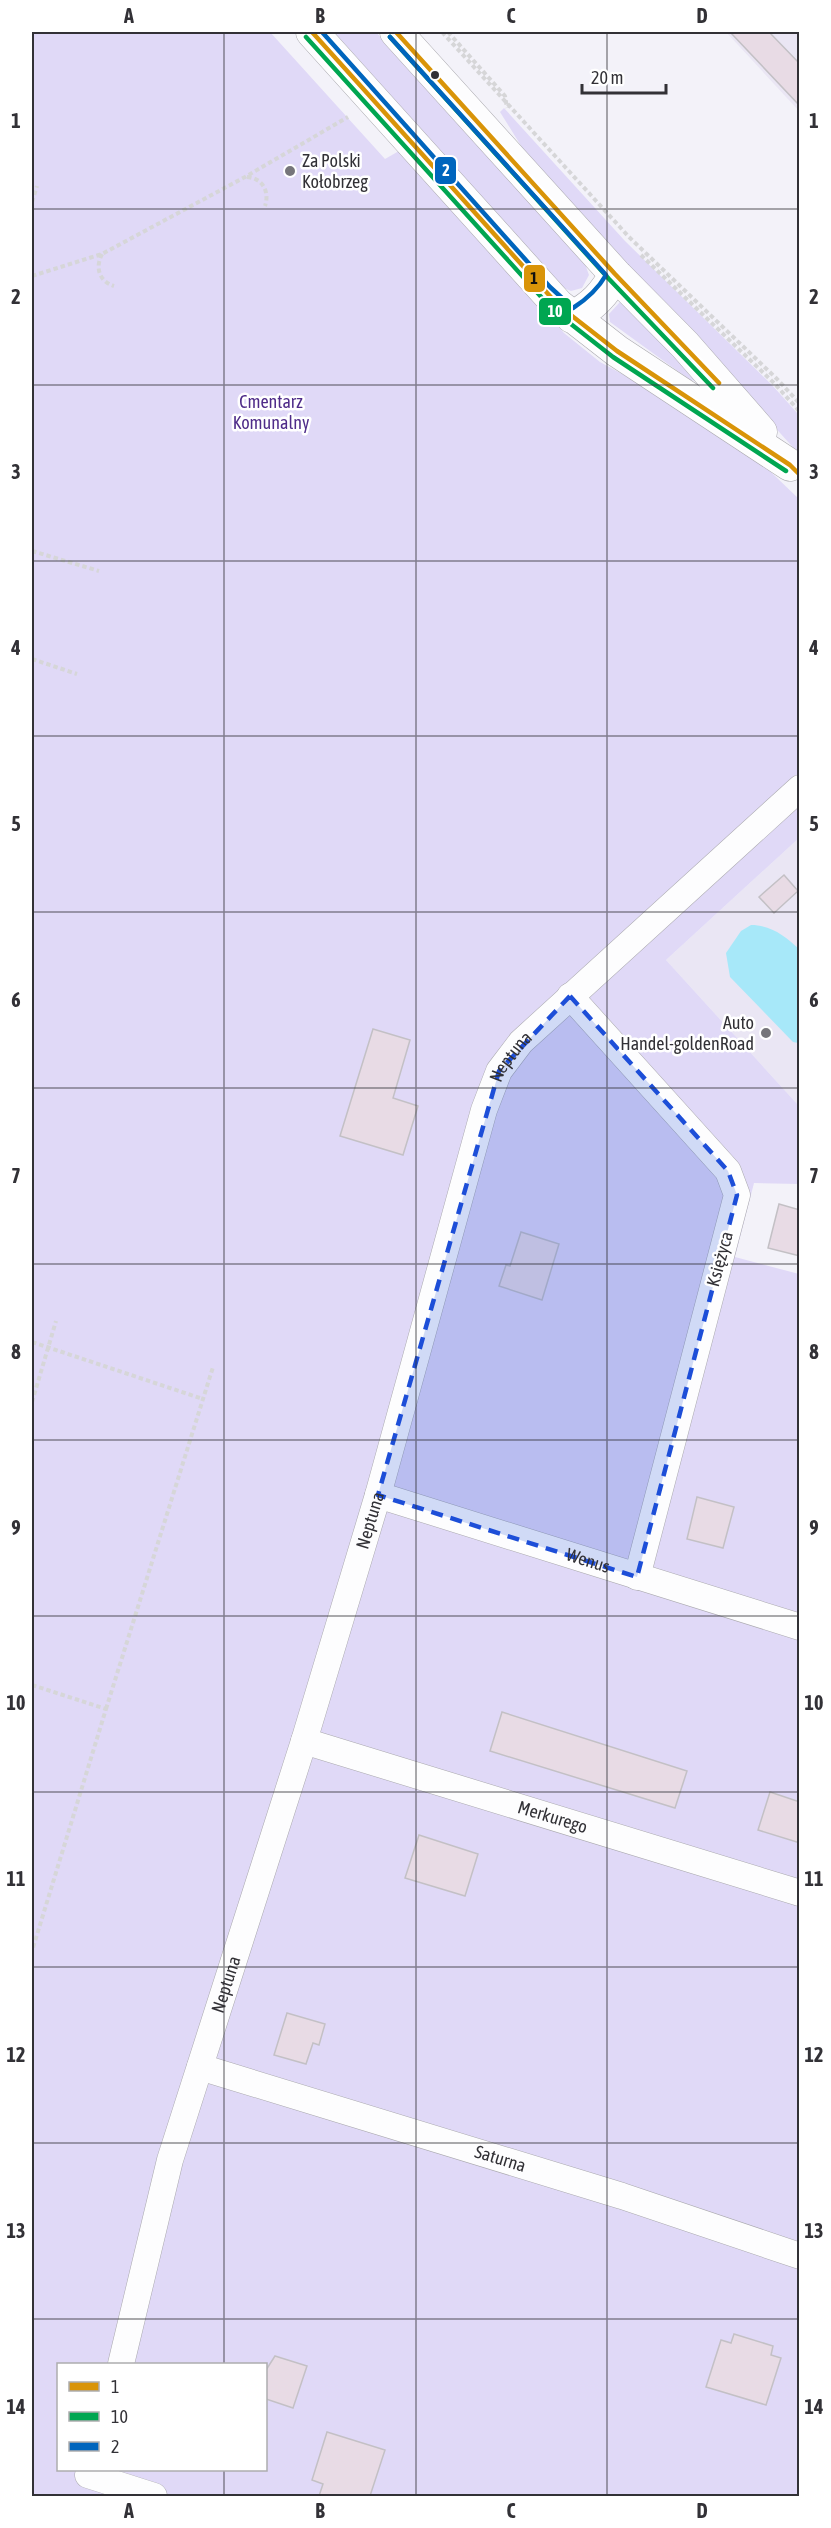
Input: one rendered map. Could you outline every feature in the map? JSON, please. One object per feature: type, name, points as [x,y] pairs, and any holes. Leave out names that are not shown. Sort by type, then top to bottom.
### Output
[{"type":"street","points":[[312,32],[545,292],[572,317],[616,351],[795,470]]},
{"type":"street","points":[[396,32],[615,274],[685,345],[795,470]]},
{"type":"street","points":[[572,317],[590,308],[609,286],[615,274]]},
{"type":"street","name":"Neptuna","points":[[121,2363],[170,2160],[304,1741],[378,1494],[484,1110],[499,1071],[521,1042],[800,788]]},
{"type":"street","name":"Księżyca","points":[[570,996],[728,1171],[736,1195],[637,1577]]},
{"type":"street","name":"Wenus","points":[[378,1494],[800,1627]]},
{"type":"street","name":"Merkurego","points":[[304,1741],[800,1893]]},
{"type":"street","name":"Saturna","points":[[200,2067],[611,2193],[800,2256]]},
{"type":"street","points":[[86,2480],[154,2496]]},
{"type":"path","points":[[441,32],[629,237],[777,379],[800,404]]},
{"type":"path","points":[[448,32],[505,96],[506,107],[626,240],[774,383],[800,412]]},
{"type":"path","points":[[32,276],[102,254],[245,177],[356,112]]},
{"type":"path","points":[[245,177],[257,179],[262,183],[267,194],[265,206]]},
{"type":"path","points":[[32,202],[37,186]]},
{"type":"path","points":[[102,254],[99,260],[99,273],[107,284],[114,286]]},
{"type":"path","points":[[32,551],[99,571]]},
{"type":"path","points":[[32,659],[77,674]]},
{"type":"path","points":[[32,1402],[56,1321]]},
{"type":"path","points":[[32,1342],[203,1399]]},
{"type":"path","points":[[32,1951],[213,1367]]},
{"type":"path","points":[[32,1685],[106,1709]]},
{"type":"highlighted area","points":[[570,996],[728,1171],[737,1195],[637,1577],[378,1495],[499,1071]]},
{"type":"shaded area","points":[[726,32],[799,32],[799,111]]},
{"type":"shaded area","name":"Auto Handel-goldenRoad","points":[[799,838],[799,1106],[666,960]]},
{"type":"green space","name":"Cmentarz Komunalny","points":[[32,32],[270,32],[385,159],[399,151],[564,333],[600,362],[705,419],[747,449],[799,499],[799,838],[666,960],[799,1106],[799,1184],[754,1183],[735,1257],[799,1274],[799,2496],[32,2496]]},
{"type":"green space","points":[[334,32],[376,32],[585,264],[589,275],[582,288],[571,291],[561,287]]},
{"type":"green space","points":[[504,108],[625,241],[772,385],[799,415],[799,454],[523,149],[500,112]]},
{"type":"green space","points":[[620,302],[625,303],[697,381],[690,380],[610,322],[609,314]]},
{"type":"water","points":[[751,925],[758,925],[777,932],[799,949],[798,1043],[793,1042],[730,977],[726,953],[741,931]]},
{"type":"building","points":[[730,32],[769,32],[800,64],[800,106]]},
{"type":"building","points":[[784,875],[798,891],[774,913],[759,897]]},
{"type":"building","points":[[373,1029],[410,1040],[393,1098],[418,1106],[403,1155],[340,1136]]},
{"type":"building","points":[[779,1204],[800,1210],[800,1256],[768,1248]]},
{"type":"building","points":[[521,1232],[559,1244],[542,1300],[499,1286],[506,1265],[510,1266]]},
{"type":"building","points":[[697,1497],[734,1507],[723,1548],[687,1539]]},
{"type":"building","points":[[502,1712],[687,1771],[675,1808],[490,1751]]},
{"type":"building","points":[[770,1792],[800,1802],[800,1843],[758,1830]]},
{"type":"building","points":[[419,1835],[478,1854],[465,1896],[405,1878]]},
{"type":"building","points":[[287,2013],[325,2024],[319,2045],[313,2043],[306,2064],[274,2055]]},
{"type":"building","points":[[734,2334],[773,2346],[771,2355],[781,2358],[766,2405],[706,2387],[721,2340],[731,2343]]},
{"type":"building","points":[[275,2356],[307,2366],[293,2408],[267,2399],[267,2368]]},
{"type":"building","points":[[327,2432],[385,2450],[370,2496],[319,2496],[323,2484],[312,2480]]},
{"type":"transit line","name":"1","points":[[312,32],[558,305],[617,351],[790,465],[800,475]]},
{"type":"transit line","name":"2","points":[[322,32],[550,287],[573,308],[578,305],[596,289],[606,275],[390,37]]},
{"type":"transit line","name":"1","points":[[396,32],[615,274],[719,383]]},
{"type":"transit line","name":"10","points":[[306,37],[553,310],[613,357],[786,471]]},
{"type":"transit line","name":"10","points":[[390,37],[609,279],[713,388]]},
{"type":"place","name":"Za Polski Kołobrzeg","points":[[290,171]]},
{"type":"place","name":"Auto Handel-goldenRoad","points":[[766,1033]]}]
